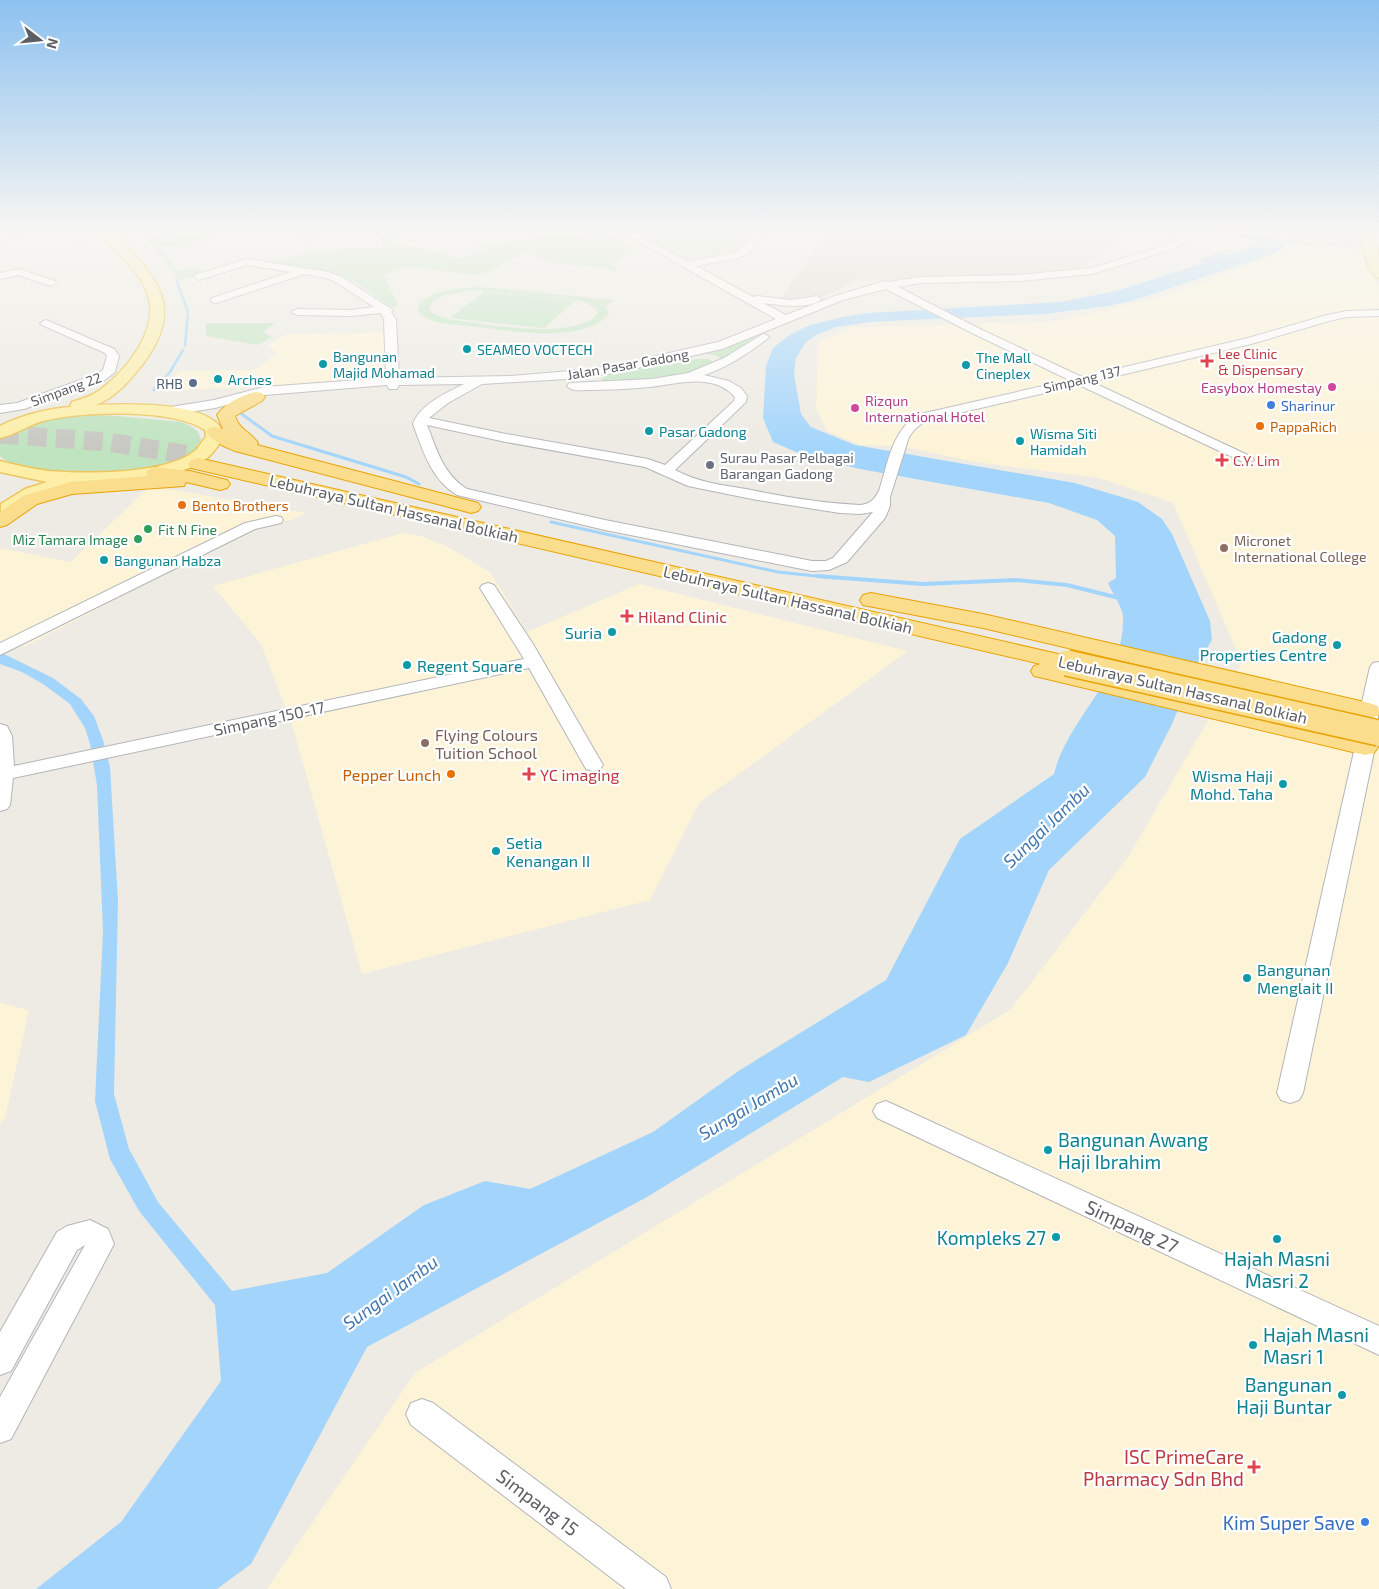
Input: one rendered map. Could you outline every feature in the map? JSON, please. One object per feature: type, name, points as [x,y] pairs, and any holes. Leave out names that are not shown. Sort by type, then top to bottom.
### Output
[{"type":"highway","points":[[256,397],[229,412],[226,415],[228,423],[245,442],[296,462]]},
{"type":"highway","points":[[211,427],[229,442],[242,447],[636,553]]},
{"type":"highway","name":"Lebuhraya Sultan Hassanal Bolkiah","points":[[1069,659],[953,614],[752,580],[636,553],[203,461],[725,584],[953,649],[1069,659],[1375,729]]},
{"type":"highway","points":[[152,474],[190,477],[270,495],[469,533],[593,553]]},
{"type":"highway","points":[[0,521],[30,500],[81,486],[166,481],[270,495]]},
{"type":"highway","points":[[1069,659],[1254,682],[1375,729]]},
{"type":"highway","points":[[1069,659],[1243,718],[1375,729]]},
{"type":"main road","points":[[0,433],[37,418],[90,402],[109,391],[142,354],[151,338],[156,324],[158,309],[157,303]]},
{"type":"main road","points":[[136,410],[128,406],[124,400],[158,354],[166,338],[172,308],[170,303]]},
{"type":"main road","points":[[0,515],[25,495],[48,487],[76,482],[136,479],[194,460],[203,454],[213,442],[211,427],[190,416],[136,410],[58,413]]},
{"type":"main road","points":[[0,418],[37,418]]},
{"type":"main road","points":[[5,474],[72,477],[152,474]]},
{"type":"street","points":[[376,303],[387,310],[390,320],[393,384]]},
{"type":"street","points":[[756,303],[786,320]]},
{"type":"street","name":"Jalan Pasar Gadong","points":[[164,412],[198,408],[249,394],[281,388],[484,381],[558,377],[603,371],[684,355],[722,345],[827,303]]},
{"type":"street","name":"Jalan Pasar Gadong","points":[[211,427],[210,417],[220,410],[256,397],[296,390],[393,384],[426,386],[602,386],[678,378],[719,366],[764,336],[846,303]]},
{"type":"street","points":[[919,303],[1248,460]]},
{"type":"street","points":[[297,312],[351,313],[387,310]]},
{"type":"street","name":"Simpang 137","points":[[421,420],[420,424],[442,477],[452,488],[468,494],[605,525],[803,565],[832,564],[844,556],[854,542],[877,520],[883,507],[884,494],[905,430],[921,418],[1251,341],[1327,318],[1379,311]]},
{"type":"street","name":"Simpang 22","points":[[0,409],[19,406],[107,374],[113,356],[110,351],[46,323]]},
{"type":"street","points":[[684,355],[715,357],[720,361],[716,374],[722,383]]},
{"type":"street","points":[[602,386],[597,384],[595,377],[603,371]]},
{"type":"street","points":[[666,471],[740,402],[741,396],[737,391],[722,383],[701,378],[678,378]]},
{"type":"street","points":[[484,381],[469,386],[440,403],[426,412],[421,420],[454,428],[651,464],[692,483],[840,510],[861,511],[874,508],[884,494]]},
{"type":"street","points":[[426,386],[440,390],[443,398],[440,403]]},
{"type":"street","points":[[454,428],[443,418],[443,414],[449,409],[482,392],[508,386]]},
{"type":"street","points":[[691,447],[681,465],[681,470],[687,476],[707,485]]},
{"type":"street","points":[[840,510],[863,519],[857,530],[854,542]]},
{"type":"street","points":[[1,650],[250,526],[276,520]]},
{"type":"street","points":[[488,588],[524,644],[593,765]]},
{"type":"street","name":"Simpang 150-17","points":[[4,774],[533,662]]},
{"type":"street","points":[[1290,1093],[1375,729],[1379,667]]},
{"type":"street","points":[[0,730],[3,733],[4,743],[4,774],[0,805]]},
{"type":"street","name":"Simpang 27","points":[[886,1111],[1379,1342]]},
{"type":"street","points":[[0,1361],[67,1241],[77,1234],[90,1232],[98,1237],[100,1244],[0,1428]]},
{"type":"street","name":"Simpang 15","points":[[422,1414],[654,1589]]},
{"type":"shaded area","points":[[1136,303],[1379,303],[1379,1589],[267,1589],[415,1373],[1010,1010],[1128,857],[1242,663],[1173,503],[1099,478],[976,462],[899,446],[860,445],[827,431],[816,408],[818,342],[854,327],[1048,322]]},
{"type":"shaded area","points":[[386,332],[389,376],[267,387],[169,390],[178,371],[255,370],[277,353],[268,346],[286,334]]},
{"type":"shaded area","points":[[150,486],[306,513],[294,519],[250,530],[24,647],[0,641],[0,548],[71,562]]},
{"type":"shaded area","points":[[403,533],[421,536],[446,546],[490,572],[527,632],[639,584],[908,651],[699,803],[650,900],[362,974],[292,724],[261,644],[213,586]]},
{"type":"shaded area","points":[[0,1003],[29,1010],[5,1118],[0,1124]]},
{"type":"green space","points":[[386,303],[397,303],[398,306],[391,307]]},
{"type":"green space","points":[[421,303],[432,303],[429,309],[431,312],[443,318],[508,327],[551,329],[570,327],[586,322],[597,314],[597,309],[586,303],[610,303],[606,306],[609,314],[599,323],[579,330],[554,333],[516,332],[444,323],[433,321],[417,310]]},
{"type":"green space","points":[[469,303],[573,303],[544,328],[450,318]]},
{"type":"green space","points":[[206,323],[275,323],[263,332],[272,337],[257,345],[206,336]]},
{"type":"green space","points":[[758,336],[760,337],[725,362],[717,356],[702,353],[716,351]]},
{"type":"green space","points":[[696,359],[709,359],[715,363],[686,373],[660,378],[604,382],[601,379],[608,375]]},
{"type":"green space","points":[[90,415],[181,422],[194,428],[201,440],[191,452],[169,465],[108,473],[55,472],[32,469],[13,464],[0,456],[0,443],[20,430],[54,419]]},
{"type":"water","name":"Sungai Jambu","points":[[1041,303],[1121,303],[1044,314],[870,322],[836,327],[816,335],[805,343],[796,358],[794,375],[801,414],[811,427],[855,445],[1075,483],[1138,502],[1162,519],[1172,534],[1210,621],[1212,640],[1197,664],[1172,724],[1145,777],[1049,870],[1008,963],[966,1035],[869,1082],[843,1077],[647,1197],[367,1347],[251,1564],[217,1589],[36,1589],[121,1522],[221,1381],[215,1305],[139,1211],[110,1159],[95,1101],[103,931],[97,785],[90,744],[85,728],[70,704],[43,684],[22,672],[0,664],[0,652],[53,678],[81,699],[94,716],[103,740],[110,767],[118,901],[114,1094],[129,1149],[158,1202],[232,1291],[327,1273],[424,1205],[485,1181],[530,1189],[653,1132],[737,1072],[886,980],[960,839],[1054,774],[1061,754],[1071,735],[1115,660],[1121,640],[1123,614],[1108,583],[1116,578],[1115,536],[1097,520],[1049,503],[860,469],[803,455],[773,442],[763,418],[766,366],[773,348],[791,334],[810,325],[868,313]]},
{"type":"waterway","points":[[185,303],[188,312],[185,346]]},
{"type":"waterway","points":[[162,381],[170,372],[183,350]]},
{"type":"waterway","points":[[154,390],[163,380]]},
{"type":"waterway","points":[[239,412],[272,436],[406,477],[419,484]]},
{"type":"waterway","points":[[551,522],[778,572],[835,578]]},
{"type":"waterway","points":[[817,576],[923,584],[1016,580],[1067,585],[1119,598]]},
{"type":"tunnel","points":[[0,434],[108,442],[208,458]]},
{"type":"place","name":"SEAMEO VOCTECH","points":[[467,349]]},
{"type":"place","name":"Lee Clinic & Dispensary","points":[[1207,361]]},
{"type":"place","name":"Bangunan Majid Mohamad","points":[[323,364]]},
{"type":"place","name":"The Mall Cineplex","points":[[966,365]]},
{"type":"place","name":"Arches","points":[[218,379]]},
{"type":"place","name":"RHB","points":[[193,383]]},
{"type":"place","name":"Easybox Homestay","points":[[1332,387]]},
{"type":"place","name":"Sharinur","points":[[1271,405]]},
{"type":"place","name":"Rizqun International Hotel","points":[[855,408]]},
{"type":"place","name":"PappaRich","points":[[1260,426]]},
{"type":"place","name":"Pasar Gadong","points":[[649,431]]},
{"type":"place","name":"Wisma Siti Hamidah","points":[[1020,441]]},
{"type":"place","name":"C.Y. Lim","points":[[1222,460]]},
{"type":"place","name":"Surau Pasar Pelbagai Barangan Gadong","points":[[710,465]]},
{"type":"place","name":"Bento Brothers","points":[[182,505]]},
{"type":"place","name":"Fit N Fine","points":[[148,529]]},
{"type":"place","name":"Miz Tamara Image","points":[[138,539]]},
{"type":"place","name":"Micronet International College","points":[[1224,548]]},
{"type":"place","name":"Bangunan Habza","points":[[104,560]]},
{"type":"place","name":"Hiland Clinic","points":[[627,616]]},
{"type":"place","name":"Suria","points":[[612,632]]},
{"type":"place","name":"Gadong Properties Centre","points":[[1337,645]]},
{"type":"place","name":"Regent Square","points":[[407,665]]},
{"type":"place","name":"Flying Colours Tuition School","points":[[425,743]]},
{"type":"place","name":"Pepper Lunch","points":[[451,774]]},
{"type":"place","name":"YC imaging","points":[[529,774]]},
{"type":"place","name":"Wisma Haji Mohd. Taha","points":[[1283,784]]},
{"type":"place","name":"Setia Kenangan II","points":[[496,851]]},
{"type":"place","name":"Bangunan Menglait II","points":[[1247,978]]},
{"type":"place","name":"Bangunan Awang Haji Ibrahim","points":[[1048,1150]]},
{"type":"place","name":"Kompleks 27","points":[[1056,1237]]},
{"type":"place","name":"Hajah Masni Masri 2","points":[[1277,1239]]},
{"type":"place","name":"Hajah Masni Masri 1","points":[[1253,1345]]},
{"type":"place","name":"Bangunan Haji Buntar","points":[[1342,1395]]},
{"type":"place","name":"ISC PrimeCare Pharmacy Sdn Bhd","points":[[1254,1467]]},
{"type":"place","name":"Kim Super Save","points":[[1365,1522]]}]
